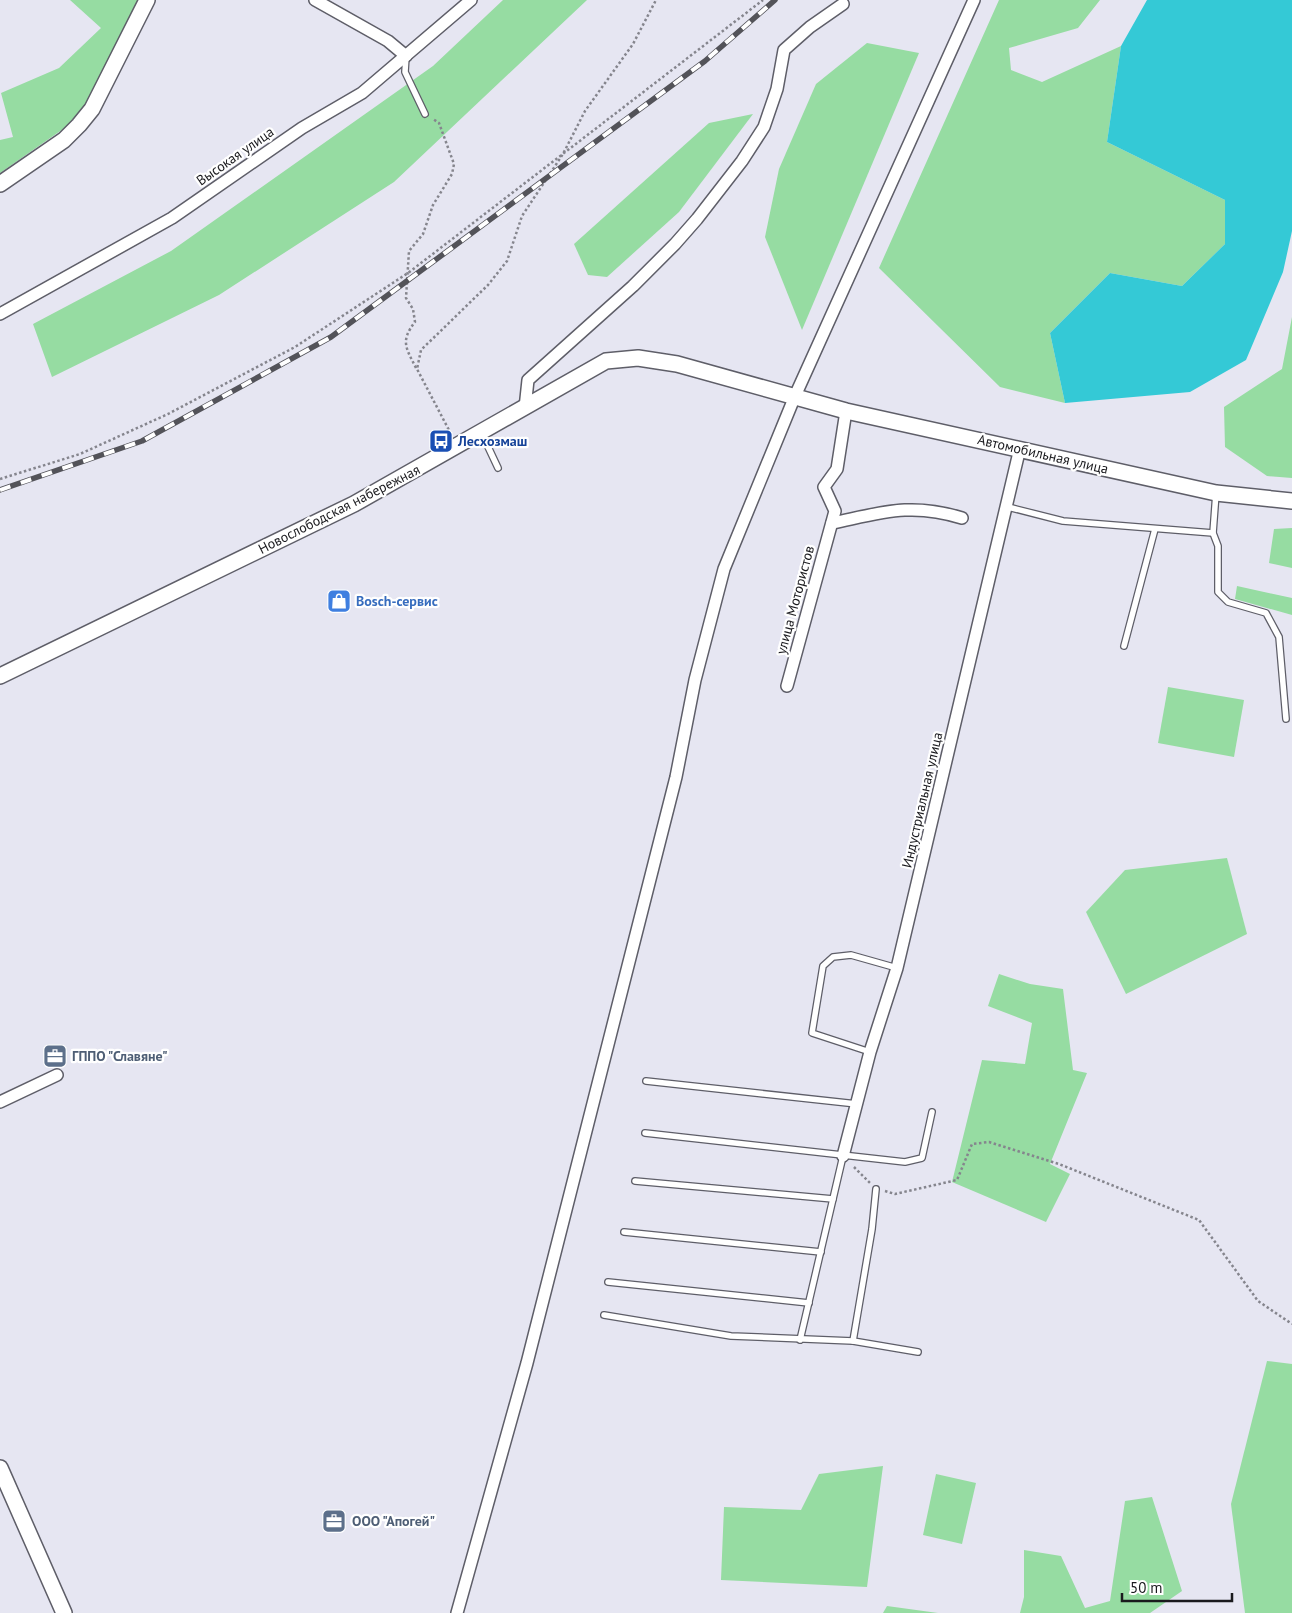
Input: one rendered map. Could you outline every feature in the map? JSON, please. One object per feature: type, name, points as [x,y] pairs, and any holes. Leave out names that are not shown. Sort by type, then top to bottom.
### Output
[{"type":"street","points":[[0,184],[64,140],[79,126],[92,109],[147,0]]},
{"type":"street","points":[[315,0],[388,41],[406,56]]},
{"type":"street","name":"Высокая улица","points":[[0,314],[172,218],[302,128],[362,93],[471,0]]},
{"type":"street","points":[[457,1613],[528,1363],[673,787],[695,680],[724,569],[795,396],[974,0]]},
{"type":"street","points":[[525,408],[528,380],[634,286],[675,244],[742,161],[764,127],[777,89],[784,50],[810,27],[844,4]]},
{"type":"street","name":"Новослободская набережная","points":[[0,676],[354,504],[482,433],[606,360],[638,358],[677,364],[795,396]]},
{"type":"street","name":"Автомобильная улица","points":[[795,396],[846,410],[1216,493],[1292,501]]},
{"type":"street","name":"улица Мотористов","points":[[787,686],[835,511],[824,487],[837,469],[846,410]]},
{"type":"street","name":"Индустриальная улица","points":[[843,1156],[870,1052],[897,968],[1008,507],[1020,448]]},
{"type":"street","points":[[832,523],[903,509],[941,512],[962,518]]},
{"type":"street","points":[[0,1102],[57,1075]]},
{"type":"street","points":[[0,1468],[64,1613]]},
{"type":"lane","points":[[406,56],[405,72],[425,114]]},
{"type":"lane","points":[[482,433],[498,468]]},
{"type":"lane","points":[[1216,493],[1213,533],[1218,546],[1218,592],[1228,602],[1266,613],[1279,637],[1286,719]]},
{"type":"lane","points":[[1008,507],[1064,521],[1213,533]]},
{"type":"lane","points":[[1124,646],[1155,529]]},
{"type":"lane","points":[[870,1052],[812,1033],[823,966],[833,957],[851,955],[897,968]]},
{"type":"lane","points":[[646,1081],[857,1104]]},
{"type":"lane","points":[[645,1132],[905,1162],[922,1158],[932,1112]]},
{"type":"lane","points":[[800,1340],[843,1156]]},
{"type":"lane","points":[[635,1181],[833,1199]]},
{"type":"lane","points":[[854,1341],[872,1229],[876,1189]]},
{"type":"lane","points":[[624,1232],[821,1252]]},
{"type":"lane","points":[[608,1282],[809,1303]]},
{"type":"lane","points":[[604,1315],[731,1336],[854,1341],[918,1352]]},
{"type":"path","points":[[417,369],[421,350],[488,286],[508,261],[522,216],[563,154],[585,111],[632,44],[656,0]]},
{"type":"path","points":[[0,479],[80,454],[168,414],[295,347],[408,273],[763,0]]},
{"type":"path","points":[[425,114],[439,123],[454,164],[452,174],[433,205],[423,234],[409,251],[406,298],[413,309],[415,322],[406,333],[405,346],[458,446]]},
{"type":"path","points":[[843,1156],[876,1189],[895,1194],[957,1180],[972,1144],[989,1142],[1058,1164],[1199,1220],[1258,1301],[1292,1324]]},
{"type":"green space","points":[[70,0],[139,0],[88,101],[66,127],[0,173],[0,140],[13,137],[1,93],[59,68],[101,28]]},
{"type":"green space","points":[[503,0],[587,0],[394,182],[219,295],[52,377],[33,324],[171,251],[433,66]]},
{"type":"green space","points":[[999,0],[1100,0],[1078,28],[1009,48],[1011,70],[1042,82],[1121,46],[1107,142],[1225,200],[1225,244],[1182,286],[1110,273],[1050,333],[1065,403],[1000,387],[879,268]]},
{"type":"green space","points":[[867,43],[919,53],[802,330],[765,237],[779,169],[816,84]]},
{"type":"green space","points":[[753,114],[679,212],[607,277],[588,275],[574,244],[709,123]]},
{"type":"green space","points":[[1292,317],[1292,478],[1267,476],[1225,447],[1224,407],[1282,369]]},
{"type":"green space","points":[[1292,528],[1292,568],[1269,563],[1274,529]]},
{"type":"green space","points":[[1237,586],[1292,598],[1292,615],[1235,599]]},
{"type":"green space","points":[[1168,687],[1244,700],[1234,757],[1158,743]]},
{"type":"green space","points":[[1227,858],[1247,934],[1126,994],[1086,912],[1125,870]]},
{"type":"green space","points":[[999,974],[1030,984],[1063,989],[1073,1070],[1087,1073],[1050,1164],[1070,1174],[1046,1222],[952,1182],[982,1060],[1025,1064],[1032,1023],[988,1006]]},
{"type":"green space","points":[[1267,1361],[1292,1364],[1292,1613],[1245,1613],[1231,1504]]},
{"type":"green space","points":[[883,1466],[867,1587],[721,1580],[724,1507],[801,1510],[819,1474]]},
{"type":"green space","points":[[936,1474],[976,1483],[962,1544],[923,1535]]},
{"type":"green space","points":[[1152,1497],[1182,1591],[1150,1613],[1020,1613],[1024,1597],[1024,1550],[1061,1556],[1085,1608],[1110,1601],[1125,1501]]},
{"type":"green space","points":[[887,1606],[938,1613],[883,1613]]},
{"type":"water","points":[[1147,0],[1292,0],[1292,231],[1283,272],[1246,360],[1190,392],[1065,403],[1050,333],[1110,273],[1182,286],[1225,244],[1225,200],[1107,142],[1121,46]]},
{"type":"railway","points":[[0,490],[142,441],[331,337],[705,61],[775,0]]},
{"type":"place","name":"Лесхозмаш","points":[[441,441]]},
{"type":"place","name":"Bosch-сервис","points":[[339,601]]},
{"type":"place","name":"ГППО \"Славяне\"","points":[[55,1056]]},
{"type":"place","name":"ООО \"Апогей\"","points":[[334,1521]]}]
